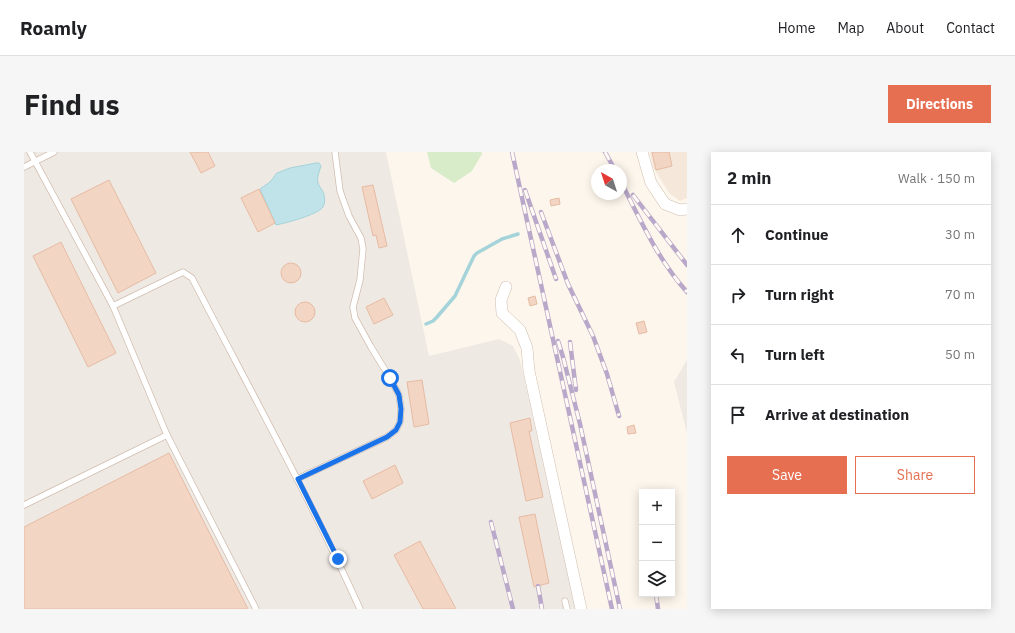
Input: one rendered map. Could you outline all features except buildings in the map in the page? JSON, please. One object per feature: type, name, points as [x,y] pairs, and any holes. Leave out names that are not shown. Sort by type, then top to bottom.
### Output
[{"type":"street","points":[[642,152],[651,183],[665,204],[680,210],[687,209]]},
{"type":"street","points":[[506,287],[501,300],[502,313],[520,330],[527,348],[528,371],[581,609]]},
{"type":"lane","points":[[30,152],[114,306],[168,435],[256,609]]},
{"type":"lane","points":[[24,167],[54,152]]},
{"type":"lane","points":[[298,479],[387,437],[396,430],[400,422],[401,409],[399,395],[355,318],[353,307],[360,280],[364,249],[361,238],[349,216],[340,191],[335,152]]},
{"type":"lane","points":[[114,306],[183,272],[192,278],[298,479],[338,559],[360,609]]},
{"type":"lane","points":[[24,505],[168,435]]},
{"type":"lane","points":[[565,601],[567,609]]},
{"type":"shaded area","points":[[24,152],[386,152],[429,356],[499,339],[513,346],[520,360],[576,609],[24,609]]},
{"type":"shaded area","points":[[650,152],[687,152],[687,198],[680,201],[669,193],[653,167]]},
{"type":"shaded area","points":[[687,360],[687,433],[674,382]]},
{"type":"green space","points":[[427,152],[482,152],[482,154],[472,171],[454,183],[431,168]]},
{"type":"water","points":[[319,163],[321,166],[318,179],[324,194],[325,201],[323,207],[308,216],[276,225],[260,189],[270,182],[277,173],[290,168]]},
{"type":"waterway","points":[[426,324],[433,321],[455,296],[474,256],[477,253],[502,239],[518,234]]},
{"type":"railway","points":[[512,152],[612,609]]},
{"type":"railway","points":[[605,152],[612,164]]},
{"type":"railway","points":[[525,190],[556,279]]},
{"type":"railway","points":[[627,194],[658,253],[687,292]]},
{"type":"railway","points":[[633,195],[687,265]]},
{"type":"railway","points":[[541,212],[568,284],[593,336],[607,374],[619,416]]},
{"type":"railway","points":[[558,341],[580,424],[620,609]]},
{"type":"railway","points":[[570,342],[576,390]]},
{"type":"railway","points":[[491,522],[513,609]]},
{"type":"railway","points":[[538,586],[542,609]]},
{"type":"railway","points":[[656,597],[658,609]]},
{"type":"route","points":[[338,559],[298,479],[387,437],[396,430],[400,422],[401,409],[399,395],[390,378]]}]
